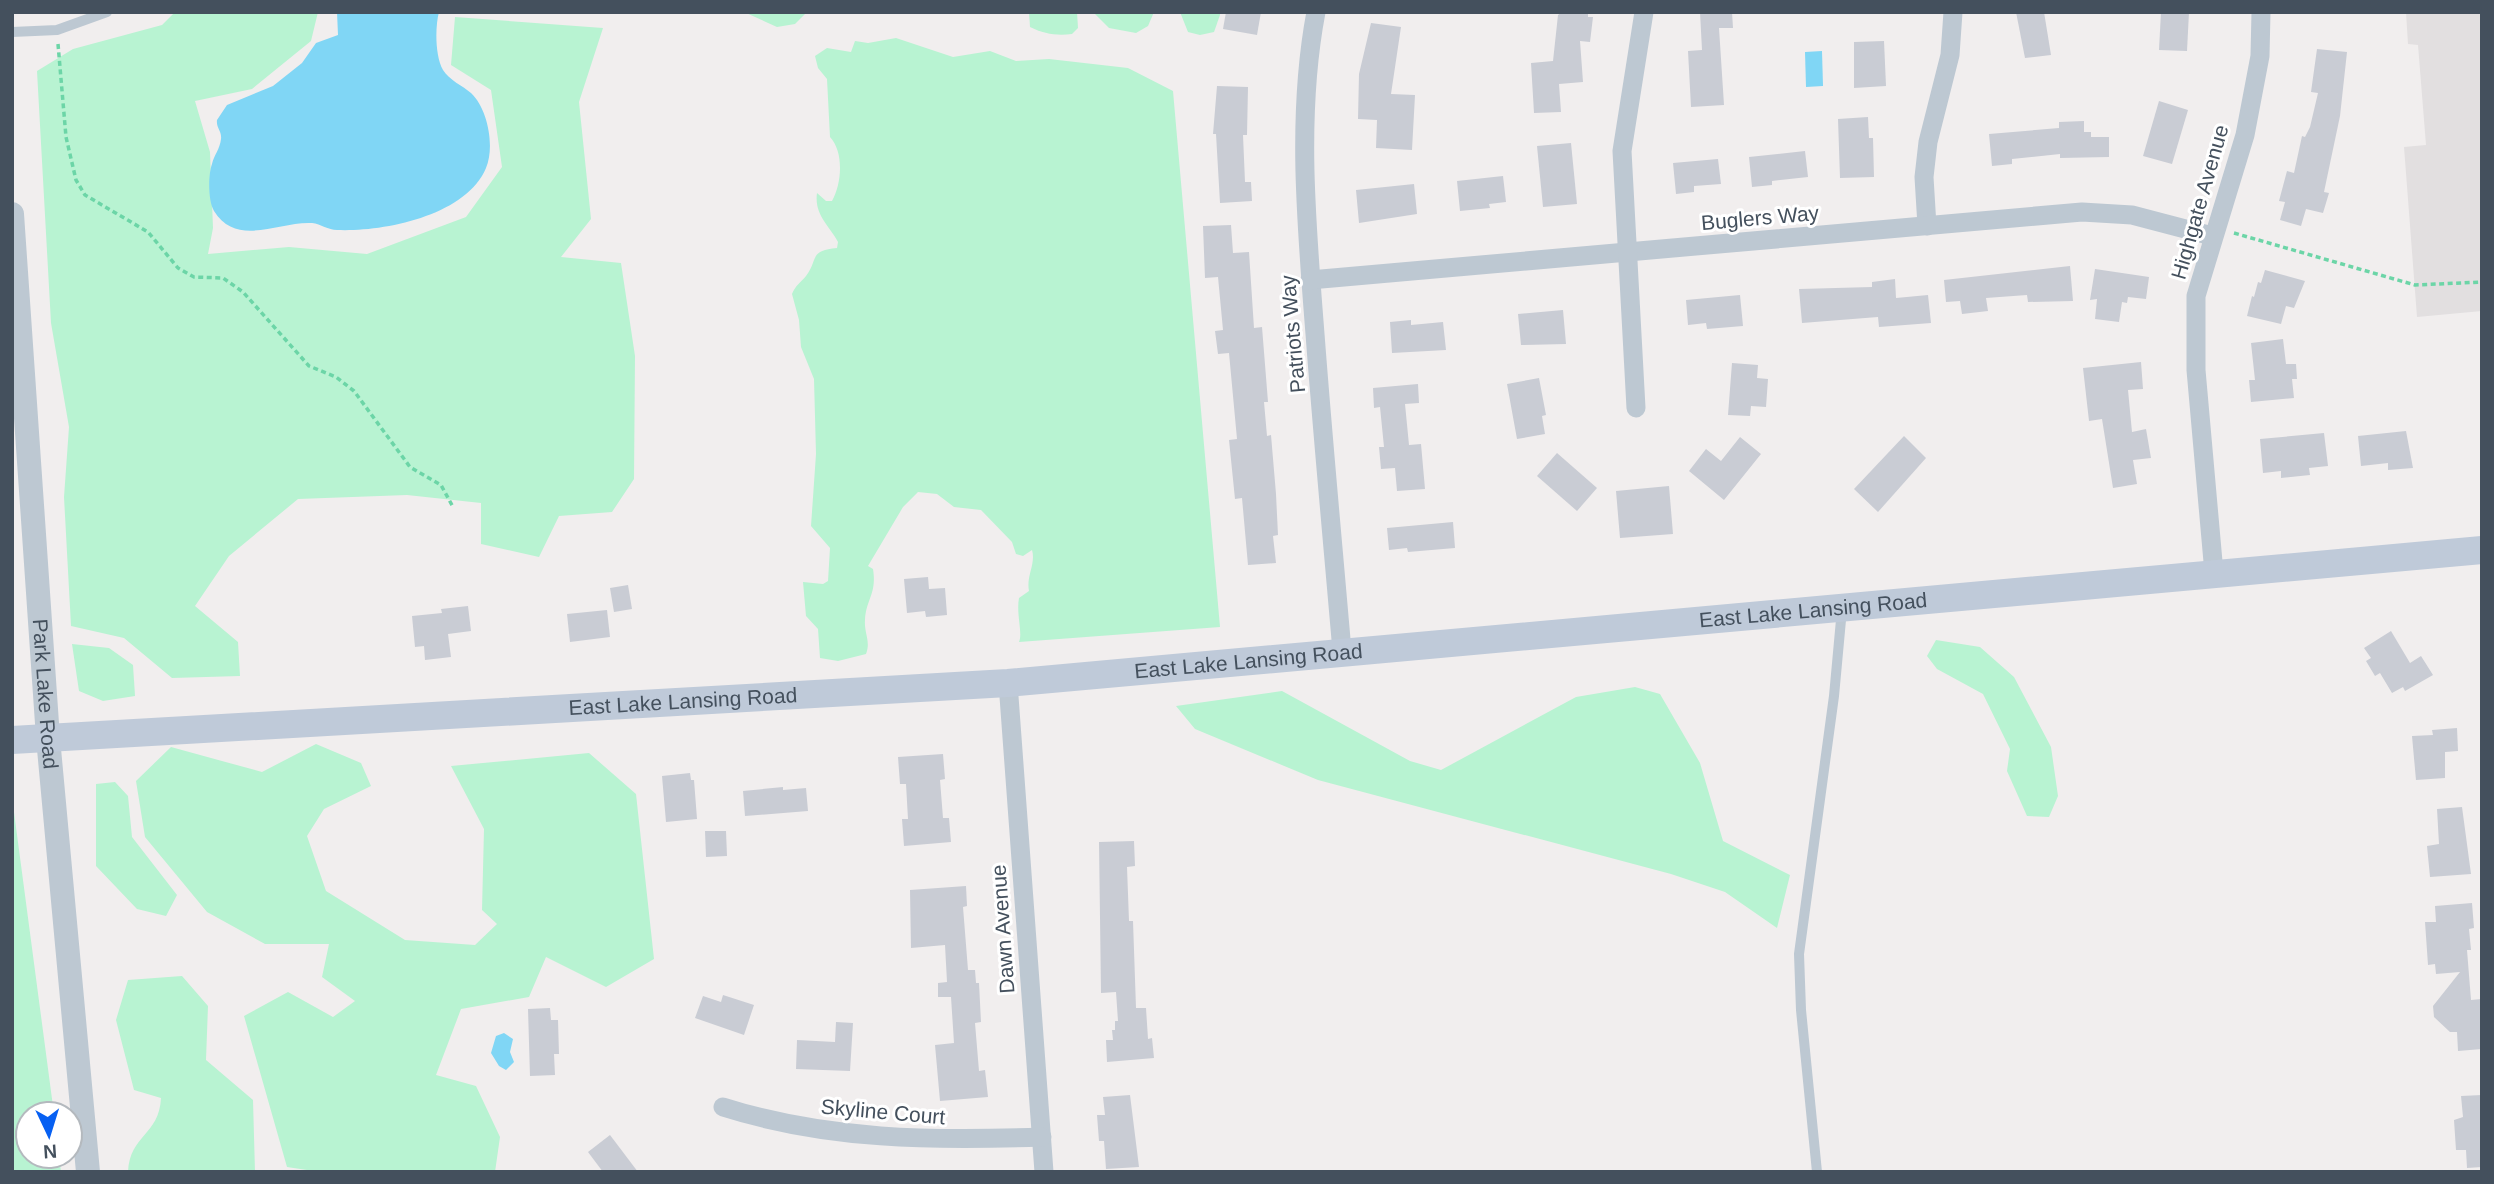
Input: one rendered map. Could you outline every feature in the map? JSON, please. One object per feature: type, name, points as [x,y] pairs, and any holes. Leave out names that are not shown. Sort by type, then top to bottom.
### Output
[{"type":"main road","name":"East Lake Lansing Road","points":[[12,740],[1008,683],[2482,550]]},
{"type":"street","name":"Patriots Way","points":[[1316,12],[1307,78],[1306,158],[1310,280],[1342,651]]},
{"type":"street","points":[[1636,408],[1622,151],[1644,12]]},
{"type":"street","points":[[1927,226],[1924,177],[1928,142],[1950,55],[1953,12]]},
{"type":"street","name":"Highgate Avenue","points":[[2214,573],[2196,370],[2196,296],[2245,131],[2260,57],[2261,12]]},
{"type":"street","name":"Buglers Way","points":[[1310,280],[2082,212],[2132,215],[2213,232]]},
{"type":"street","name":"Park Lake Road","points":[[13,228],[48,738],[88,1172]]},
{"type":"street","name":"Dawn Avenue","points":[[1008,683],[1044,1172]]},
{"type":"street","name":"Skyline Court","points":[[723,1107],[762,1120],[865,1136],[940,1141],[1042,1137]]},
{"type":"lane","points":[[12,32],[57,30],[107,12]]},
{"type":"lane","points":[[1816,1172],[1801,1010],[1799,954],[1834,696],[1842,606]]},
{"type":"path","points":[[57,30],[66,137],[76,180],[85,195],[148,232],[178,268],[194,277],[223,278],[243,292],[309,366],[336,377],[354,391],[410,467],[441,485],[453,507]]},
{"type":"path","points":[[2213,232],[2415,285],[2482,282]]},
{"type":"shaded area","points":[[2406,12],[2482,12],[2482,311],[2417,317],[2404,147],[2426,145],[2418,45],[2408,44]]},
{"type":"green space","points":[[175,12],[318,12],[311,41],[252,89],[195,101],[210,152],[213,228],[208,254],[289,247],[367,254],[466,217],[502,167],[491,90],[451,65],[455,17],[603,28],[579,102],[591,219],[561,257],[621,263],[635,356],[634,479],[612,512],[559,516],[539,557],[481,544],[481,503],[407,495],[298,499],[229,556],[195,606],[238,642],[240,676],[172,678],[124,638],[71,626],[64,497],[69,427],[51,323],[37,71],[73,49],[162,25]]},
{"type":"green space","points":[[744,12],[807,12],[795,24],[777,27]]},
{"type":"green space","points":[[1029,12],[1077,12],[1078,28],[1072,34],[1066,35],[1040,31],[1030,27]]},
{"type":"green space","points":[[1093,12],[1154,12],[1148,26],[1136,33],[1109,28]]},
{"type":"green space","points":[[1180,12],[1220,12],[1220,15],[1214,32],[1200,35],[1188,32]]},
{"type":"green space","points":[[896,38],[953,57],[990,51],[1016,61],[1049,59],[1128,68],[1173,91],[1220,627],[1019,642],[1019,598],[1029,591],[1032,550],[1023,556],[1016,554],[1012,542],[981,510],[954,507],[937,494],[918,492],[903,507],[868,566],[873,569],[874,578],[865,620],[868,645],[866,654],[838,661],[820,658],[818,629],[806,616],[803,582],[823,584],[828,581],[830,548],[811,526],[816,454],[814,379],[801,347],[799,320],[792,294],[810,270],[815,257],[822,251],[837,248],[838,242],[820,214],[817,201],[817,193],[826,201],[832,201],[838,186],[840,168],[838,151],[830,137],[827,79],[818,68],[815,56],[827,48],[851,52],[855,41],[868,43]]},
{"type":"green space","points":[[1936,640],[1980,647],[2014,677],[2051,747],[2058,796],[2049,817],[2027,816],[2007,771],[2010,749],[1983,694],[1937,669],[1927,656]]},
{"type":"green space","points":[[72,644],[109,648],[133,665],[135,696],[103,701],[79,691]]},
{"type":"green space","points":[[1635,687],[1660,694],[1700,763],[1723,841],[1790,875],[1777,928],[1725,892],[1671,874],[1318,780],[1195,729],[1176,706],[1282,691],[1410,761],[1441,770],[1576,697]]},
{"type":"green space","points":[[316,744],[361,763],[371,786],[324,809],[307,836],[326,891],[405,940],[475,945],[497,924],[482,910],[484,829],[451,766],[589,753],[636,794],[654,959],[606,987],[546,957],[529,997],[461,1009],[436,1075],[476,1086],[500,1137],[495,1172],[320,1172],[287,1167],[244,1016],[288,992],[333,1017],[355,1001],[322,977],[329,944],[265,944],[207,912],[145,837],[136,781],[171,747],[262,772]]},
{"type":"green space","points":[[115,782],[128,796],[132,837],[177,895],[166,916],[137,909],[96,866],[96,784]]},
{"type":"green space","points":[[12,797],[52,1100],[14,1100],[14,1170],[61,1172],[12,1172]]},
{"type":"green space","points":[[182,976],[208,1006],[206,1060],[253,1100],[255,1172],[128,1172],[134,1150],[155,1120],[161,1098],[134,1090],[116,1020],[128,980]]},
{"type":"water","points":[[337,12],[439,12],[436,41],[440,64],[449,77],[477,100],[486,118],[490,150],[486,168],[476,185],[461,198],[421,218],[399,224],[356,230],[334,230],[312,223],[246,231],[234,228],[223,222],[214,211],[211,201],[211,169],[221,139],[217,120],[227,105],[273,86],[302,63],[316,43],[338,35]]},
{"type":"water","points":[[1822,51],[1823,86],[1806,87],[1805,52]]},
{"type":"water","points":[[504,1033],[513,1039],[510,1052],[514,1062],[506,1070],[499,1066],[491,1053],[496,1036]]},
{"type":"building","points":[[1226,12],[1261,12],[1257,35],[1223,29]]},
{"type":"building","points":[[1562,12],[1588,12],[1588,17],[1593,17],[1590,42],[1580,41],[1583,82],[1559,84],[1561,112],[1534,113],[1531,63],[1553,61],[1558,15]]},
{"type":"building","points":[[1700,12],[1732,12],[1733,28],[1719,28],[1724,105],[1691,107],[1688,51],[1702,50]]},
{"type":"building","points":[[2016,12],[2044,12],[2051,55],[2025,58]]},
{"type":"building","points":[[2161,12],[2189,12],[2187,51],[2159,50]]},
{"type":"building","points":[[1371,23],[1401,27],[1391,94],[1415,95],[1412,150],[1376,148],[1377,120],[1358,119],[1359,74]]},
{"type":"building","points":[[1884,41],[1886,86],[1854,88],[1854,42]]},
{"type":"building","points":[[2317,49],[2347,52],[2340,116],[2324,192],[2329,193],[2323,213],[2306,209],[2301,226],[2280,220],[2285,202],[2279,201],[2287,171],[2294,173],[2302,136],[2305,137],[2310,127],[2318,93],[2311,92]]},
{"type":"building","points":[[1217,86],[1248,87],[1247,135],[1243,135],[1245,182],[1251,182],[1252,201],[1220,203],[1216,134],[1213,134]]},
{"type":"building","points":[[2159,101],[2188,110],[2172,164],[2143,156]]},
{"type":"building","points":[[1868,117],[1869,138],[1873,138],[1874,177],[1840,178],[1838,119]]},
{"type":"building","points":[[2084,121],[2084,132],[2091,132],[2091,137],[2109,137],[2109,157],[2060,158],[2060,154],[2012,159],[2012,164],[1992,166],[1989,134],[2059,128],[2059,122]]},
{"type":"building","points":[[1571,143],[1577,204],[1543,207],[1537,146]]},
{"type":"building","points":[[1805,151],[1808,177],[1772,181],[1772,185],[1752,187],[1749,157]]},
{"type":"building","points":[[1718,159],[1721,184],[1694,186],[1694,192],[1676,194],[1673,163]]},
{"type":"building","points":[[1503,176],[1506,202],[1489,204],[1490,208],[1460,211],[1457,181]]},
{"type":"building","points":[[1414,184],[1417,214],[1359,223],[1356,190]]},
{"type":"building","points":[[1231,225],[1233,253],[1249,252],[1254,328],[1262,327],[1268,402],[1264,402],[1267,436],[1271,435],[1276,494],[1278,535],[1273,536],[1276,563],[1248,565],[1242,498],[1235,499],[1229,440],[1237,439],[1229,353],[1218,354],[1215,331],[1223,330],[1218,277],[1205,278],[1203,226]]},
{"type":"building","points":[[2070,266],[2073,301],[2028,302],[2027,295],[1986,298],[1988,311],[1962,314],[1960,301],[1946,302],[1944,280]]},
{"type":"building","points":[[2095,269],[2149,277],[2146,299],[2128,297],[2127,303],[2122,302],[2119,322],[2095,319],[2097,299],[2090,300]]},
{"type":"building","points":[[2265,270],[2305,281],[2294,308],[2286,306],[2281,324],[2247,316],[2252,296],[2254,297],[2258,282],[2261,283]]},
{"type":"building","points":[[1895,279],[1896,298],[1928,295],[1931,323],[1879,327],[1878,317],[1802,323],[1799,289],[1872,287],[1872,282]]},
{"type":"building","points":[[1740,295],[1743,326],[1707,329],[1706,323],[1688,325],[1686,300]]},
{"type":"building","points":[[1563,310],[1566,344],[1521,345],[1518,314]]},
{"type":"building","points":[[1411,320],[1411,325],[1443,322],[1446,350],[1392,353],[1390,322]]},
{"type":"building","points":[[2283,339],[2286,364],[2296,364],[2297,379],[2292,379],[2294,398],[2251,402],[2249,380],[2255,380],[2251,343]]},
{"type":"building","points":[[2141,362],[2143,389],[2128,390],[2132,432],[2146,429],[2151,458],[2133,460],[2137,484],[2113,488],[2102,419],[2089,421],[2083,368]]},
{"type":"building","points":[[1732,363],[1758,365],[1757,378],[1768,379],[1766,407],[1751,406],[1750,416],[1728,415]]},
{"type":"building","points":[[1539,378],[1546,415],[1542,416],[1545,434],[1517,439],[1507,384]]},
{"type":"building","points":[[1418,384],[1419,403],[1405,404],[1409,445],[1421,444],[1425,489],[1397,491],[1395,468],[1381,469],[1379,447],[1384,447],[1380,407],[1374,408],[1373,388]]},
{"type":"building","points":[[2406,431],[2413,468],[2388,470],[2388,463],[2361,466],[2358,436]]},
{"type":"building","points":[[2324,433],[2328,466],[2309,468],[2310,475],[2281,478],[2281,471],[2263,473],[2260,439]]},
{"type":"building","points":[[1904,436],[1926,458],[1878,512],[1854,489]]},
{"type":"building","points":[[1740,437],[1761,454],[1724,500],[1689,471],[1706,449],[1721,461]]},
{"type":"building","points":[[1557,453],[1597,488],[1577,511],[1537,476]]},
{"type":"building","points":[[1669,486],[1673,534],[1620,538],[1616,491]]},
{"type":"building","points":[[1453,522],[1455,548],[1408,552],[1407,548],[1389,550],[1387,528]]},
{"type":"building","points":[[928,577],[929,589],[945,588],[947,615],[926,617],[925,611],[907,613],[904,579]]},
{"type":"building","points":[[628,585],[632,609],[614,612],[610,588]]},
{"type":"building","points":[[468,606],[471,631],[448,634],[451,657],[425,660],[424,646],[415,647],[412,616],[442,613],[441,609]]},
{"type":"building","points":[[607,610],[610,637],[570,642],[567,614]]},
{"type":"building","points":[[2391,631],[2410,663],[2421,656],[2433,675],[2405,691],[2403,687],[2392,693],[2380,673],[2375,676],[2366,661],[2371,658],[2364,648]]},
{"type":"building","points":[[2457,728],[2458,751],[2445,752],[2445,778],[2416,780],[2412,736],[2433,735],[2432,730]]},
{"type":"building","points":[[943,754],[945,779],[940,780],[943,818],[949,818],[951,842],[904,846],[902,819],[908,819],[906,784],[900,784],[898,757]]},
{"type":"building","points":[[690,773],[691,780],[694,780],[697,819],[666,822],[662,776]]},
{"type":"building","points":[[783,787],[783,790],[806,788],[808,811],[745,816],[743,791]]},
{"type":"building","points":[[2462,807],[2471,874],[2430,877],[2427,846],[2439,844],[2437,809]]},
{"type":"building","points":[[705,831],[726,831],[727,856],[706,857]]},
{"type":"building","points":[[1134,841],[1135,866],[1127,867],[1129,921],[1133,921],[1136,1008],[1146,1008],[1148,1039],[1152,1038],[1154,1058],[1107,1062],[1106,1040],[1113,1040],[1112,1030],[1115,1030],[1115,1021],[1118,1021],[1116,992],[1101,993],[1099,842]]},
{"type":"building","points":[[966,886],[967,906],[963,907],[968,970],[975,970],[976,983],[979,983],[981,1022],[975,1023],[979,1071],[985,1070],[988,1097],[940,1101],[935,1045],[954,1043],[951,997],[938,997],[938,983],[947,982],[945,945],[911,948],[910,890]]},
{"type":"building","points":[[2472,903],[2474,928],[2469,929],[2471,950],[2467,950],[2471,1000],[2482,999],[2482,1049],[2458,1051],[2457,1032],[2450,1032],[2434,1017],[2433,1006],[2460,972],[2436,974],[2435,964],[2428,965],[2425,922],[2436,922],[2435,906]]},
{"type":"building","points":[[723,995],[754,1005],[744,1035],[695,1018],[703,996],[721,1002]]},
{"type":"building","points":[[550,1008],[551,1020],[558,1020],[559,1054],[554,1054],[555,1075],[530,1076],[528,1009]]},
{"type":"building","points":[[836,1022],[853,1023],[850,1071],[796,1069],[797,1040],[835,1042]]},
{"type":"building","points":[[1130,1095],[1139,1167],[1106,1169],[1104,1141],[1099,1141],[1097,1115],[1105,1115],[1103,1097]]},
{"type":"building","points":[[2482,1095],[2482,1167],[2467,1168],[2466,1150],[2456,1150],[2454,1120],[2463,1117],[2461,1096]]},
{"type":"building","points":[[610,1135],[638,1172],[603,1172],[588,1152]]}]
